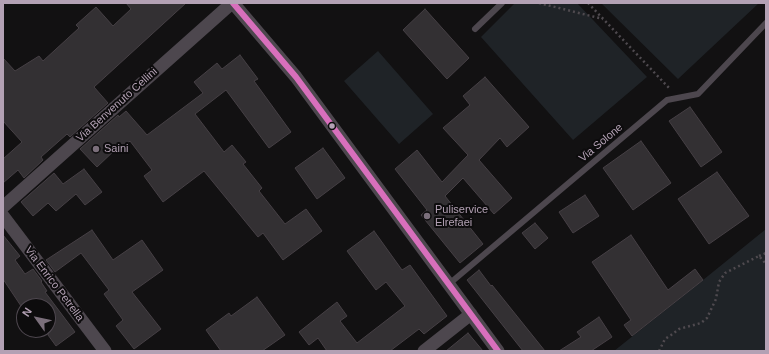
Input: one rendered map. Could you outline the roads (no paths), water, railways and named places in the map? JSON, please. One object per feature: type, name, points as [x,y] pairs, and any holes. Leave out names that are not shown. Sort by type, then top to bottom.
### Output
[{"type":"street","name":"Via Benvenuto Cellini","points":[[3,207],[233,3]]},
{"type":"street","points":[[233,3],[296,77],[498,351]]},
{"type":"street","name":"Via Enrico Petrella","points":[[3,216],[106,351]]},
{"type":"street","points":[[424,351],[471,314]]},
{"type":"lane","points":[[474,29],[502,3]]},
{"type":"lane","name":"Via Solone","points":[[449,284],[667,100],[698,94],[766,23]]},
{"type":"place","name":"Saini","points":[[96,149]]},
{"type":"place","name":"Puliservice Elrefaei","points":[[427,216]]}]
